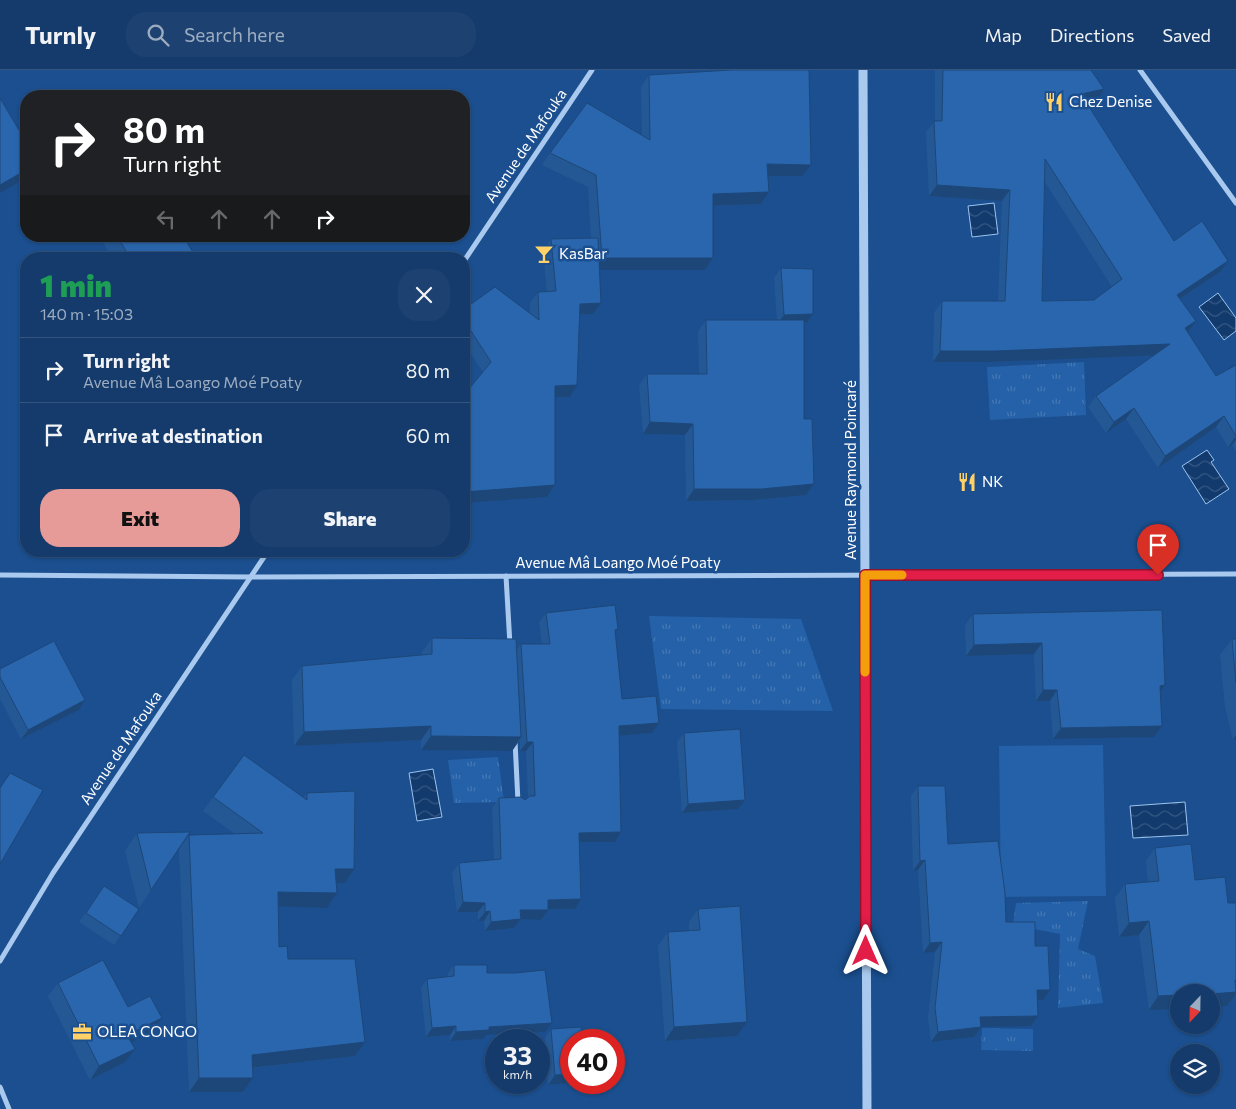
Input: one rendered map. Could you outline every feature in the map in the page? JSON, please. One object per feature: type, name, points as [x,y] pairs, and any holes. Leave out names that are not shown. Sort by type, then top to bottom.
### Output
[{"type":"street","name":"Avenue de Mafouka","points":[[470,252],[592,70]]},
{"type":"street","name":"Avenue Raymond Poincaré","points":[[863,70],[867,1109]]},
{"type":"street","points":[[1140,70],[1236,203]]},
{"type":"street","name":"Avenue de Mafouka","points":[[0,961],[52,873],[264,557]]},
{"type":"street","name":"Avenue Mâ Loango Moé Poaty","points":[[0,576],[1236,574]]},
{"type":"street","points":[[506,576],[511,656]]},
{"type":"street","points":[[515,736],[519,806]]},
{"type":"street","points":[[0,1087],[9,1109]]},
{"type":"green space","points":[[1084,362],[1086,415],[990,420],[987,367]]},
{"type":"green space","points":[[649,616],[801,619],[833,711],[661,709]]},
{"type":"green space","points":[[1103,745],[1106,896],[1001,897],[999,746]]},
{"type":"green space","points":[[498,757],[504,802],[454,803],[448,760]]},
{"type":"green space","points":[[1088,901],[1078,949],[1095,956],[1103,1003],[1058,1008],[1060,934],[1013,925],[1016,903]]},
{"type":"green space","points":[[982,1028],[1033,1029],[1033,1051],[981,1050]]},
{"type":"water","points":[[994,203],[998,234],[972,237],[968,206]]},
{"type":"water","points":[[1218,293],[1236,318],[1236,331],[1224,340],[1199,307]]},
{"type":"water","points":[[1207,450],[1214,460],[1211,462],[1229,489],[1206,504],[1182,466]]},
{"type":"water","points":[[433,769],[442,817],[417,821],[409,773]]},
{"type":"water","points":[[1185,802],[1188,835],[1133,838],[1130,806]]},
{"type":"building","points":[[731,70],[809,70],[811,165],[767,164],[769,192],[713,194],[713,258],[602,258],[596,175],[550,153],[587,103],[650,140],[649,75]]},
{"type":"building","points":[[943,70],[1091,70],[1104,89],[1081,94],[1174,241],[1202,221],[1228,261],[1177,295],[1196,321],[1185,328],[1216,376],[1236,365],[1236,436],[1224,416],[1165,456],[1134,408],[1114,422],[1096,396],[1170,344],[996,351],[940,351],[942,301],[1005,301],[1010,190],[937,185],[934,121],[942,121]],"holes":[[[1045,159],[1122,279],[1094,300],[1042,301]]]},
{"type":"building","points":[[0,98],[20,132],[20,173],[0,185]]},
{"type":"building","points":[[598,238],[601,303],[580,304],[577,385],[555,386],[555,485],[470,492],[470,388],[491,362],[470,329],[470,305],[495,287],[539,320],[538,292],[556,291],[551,239]]},
{"type":"building","points":[[121,242],[187,242],[193,252],[127,252]]},
{"type":"building","points":[[781,268],[813,269],[813,314],[784,315]]},
{"type":"building","points":[[706,320],[804,320],[804,419],[812,419],[814,484],[761,489],[694,489],[693,424],[650,422],[647,374],[707,374]]},
{"type":"building","points":[[615,605],[618,629],[615,630],[622,699],[656,696],[659,723],[619,726],[621,832],[579,833],[581,899],[548,900],[548,910],[520,910],[521,919],[491,922],[490,911],[485,912],[485,903],[463,902],[459,863],[501,859],[499,798],[521,797],[525,800],[530,796],[535,796],[533,742],[527,742],[521,644],[550,644],[546,613]]},
{"type":"building","points":[[1162,610],[1165,685],[1160,686],[1162,726],[1061,728],[1057,690],[1043,690],[1042,643],[974,645],[973,614]]},
{"type":"building","points":[[432,638],[516,639],[521,737],[431,736],[431,726],[304,732],[302,666],[432,654]]},
{"type":"building","points":[[1232,639],[1236,639],[1236,683]]},
{"type":"building","points":[[54,641],[85,700],[28,730],[0,677],[0,669]]},
{"type":"building","points":[[740,729],[745,800],[688,804],[684,733]]},
{"type":"building","points":[[244,755],[307,800],[307,793],[355,791],[354,869],[335,869],[337,893],[278,892],[279,947],[287,946],[288,959],[355,959],[365,1042],[252,1055],[253,1078],[199,1078],[189,835],[263,833],[213,797]]},
{"type":"building","points":[[10,773],[43,790],[0,864],[0,788]]},
{"type":"building","points":[[918,786],[945,786],[948,844],[998,841],[1005,893],[1006,922],[1035,922],[1035,946],[1048,946],[1050,990],[1037,990],[1038,1016],[980,1017],[981,1027],[938,1032],[935,1008],[942,942],[930,943],[925,860],[920,861]]},
{"type":"building","points":[[190,832],[151,890],[137,833]]},
{"type":"building","points":[[1191,844],[1195,880],[1225,877],[1228,903],[1236,903],[1236,992],[1220,993],[1220,984],[1170,984],[1170,995],[1158,996],[1149,921],[1129,923],[1125,884],[1159,881],[1155,848]]},
{"type":"building","points":[[104,886],[139,909],[121,936],[86,913]]},
{"type":"building","points":[[740,906],[747,1022],[674,1027],[668,932],[700,930],[698,909]]},
{"type":"building","points":[[103,960],[128,1007],[150,996],[162,1018],[127,1035],[135,1049],[99,1066],[58,983]]},
{"type":"building","points":[[454,965],[487,965],[487,973],[545,970],[552,1023],[489,1027],[489,1029],[485,1030],[456,1032],[456,1026],[432,1028],[427,979],[454,976]]},
{"type":"building","points":[[581,1027],[581,1029],[560,1029],[560,1075],[555,1075],[551,1029]]},
{"type":"slow traffic","points":[[865,672],[865,575],[902,575]]},
{"type":"place","name":"Chez Denise","points":[[1054,102]]},
{"type":"place","name":"KasBar","points":[[544,254]]},
{"type":"place","name":"NK","points":[[967,482]]},
{"type":"place","name":"OLEA CONGO","points":[[82,1032]]},
{"type":"route","points":[[866,951],[865,575],[1158,575]]}]
